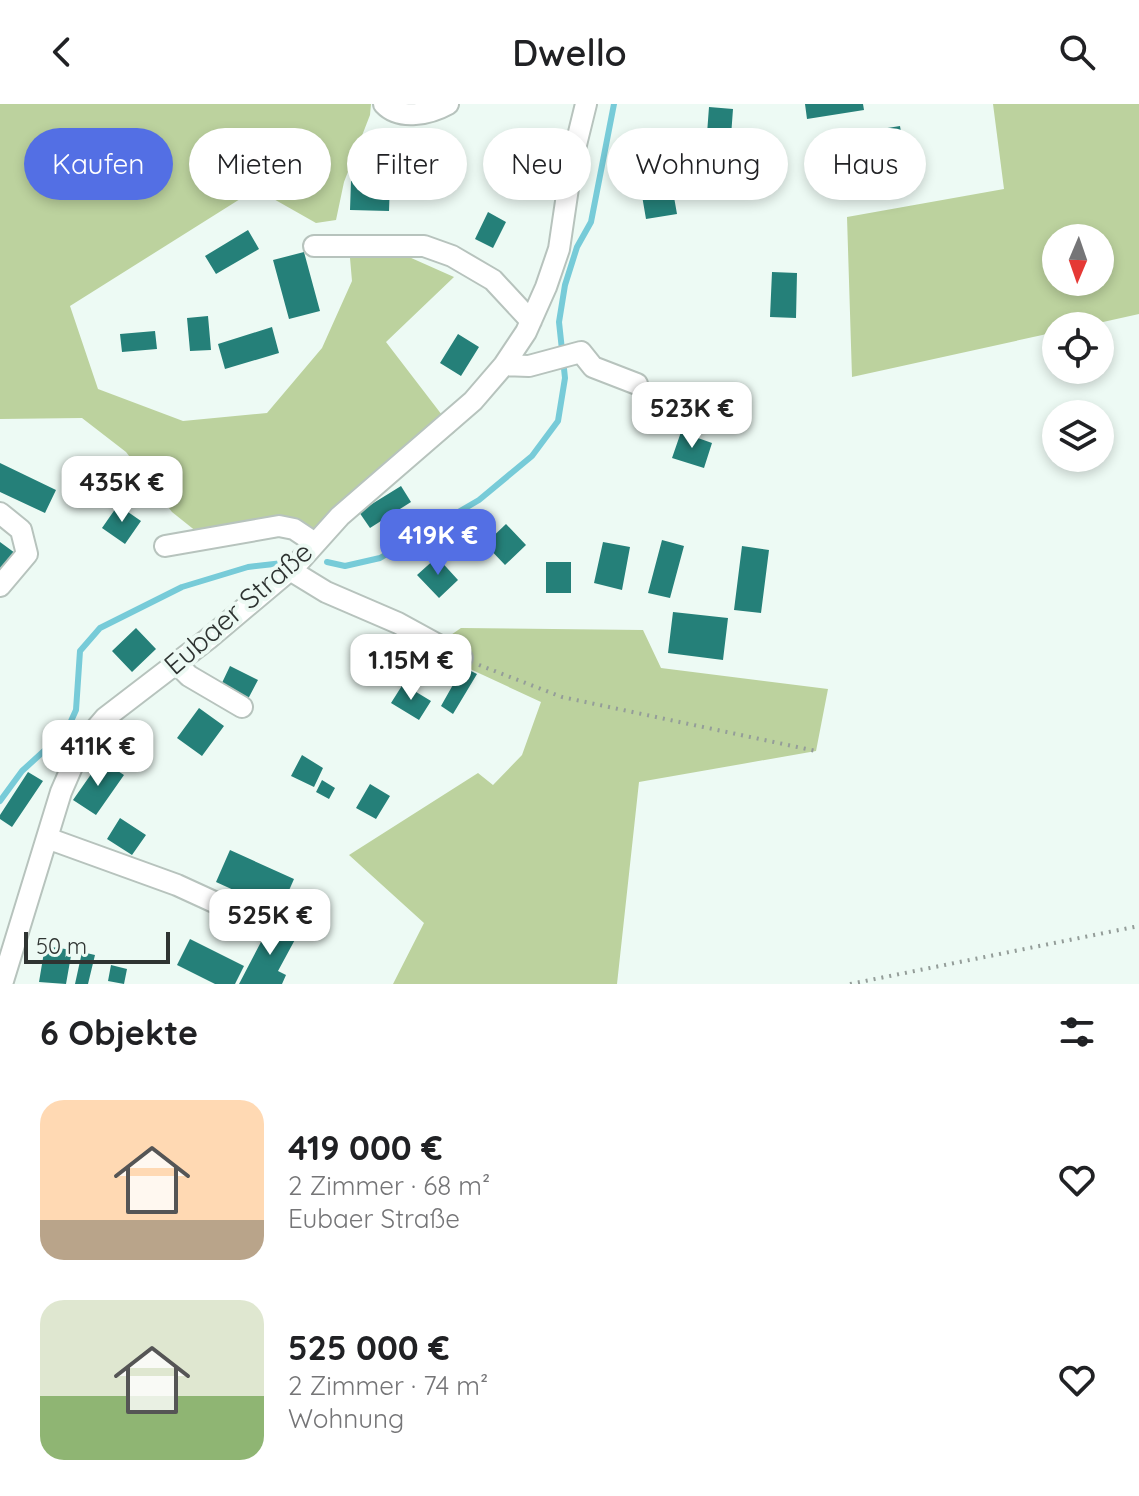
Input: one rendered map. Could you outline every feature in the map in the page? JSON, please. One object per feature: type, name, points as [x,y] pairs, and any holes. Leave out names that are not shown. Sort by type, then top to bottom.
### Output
[{"type":"street","points":[[384,104],[389,110],[413,114],[434,111],[448,104]]},
{"type":"street","name":"Eubaer Straße","points":[[2,984],[61,792],[81,746],[105,718],[177,664],[290,570],[340,516],[473,401],[504,365],[531,321],[559,249],[572,161],[586,104]]},
{"type":"street","points":[[314,246],[424,246],[452,256],[493,280],[531,321]]},
{"type":"street","points":[[504,365],[529,366],[581,352],[593,367],[637,384]]},
{"type":"street","points":[[0,513],[21,530],[27,554],[0,586]]},
{"type":"street","points":[[165,546],[279,526],[294,529],[315,543]]},
{"type":"street","points":[[290,570],[326,592],[398,623],[462,658]]},
{"type":"street","points":[[177,664],[189,676],[242,707]]},
{"type":"street","points":[[47,838],[177,885],[225,907]]},
{"type":"path","points":[[462,658],[562,697],[816,751]]},
{"type":"path","points":[[850,984],[1139,926]]},
{"type":"green space","points":[[0,104],[371,104],[365,128],[347,128],[347,174],[336,220],[316,223],[275,200],[331,200],[331,128],[189,128],[189,200],[239,200],[70,306],[98,389],[183,421],[267,413],[322,348],[352,281],[350,258],[409,257],[454,277],[386,342],[455,432],[342,526],[271,539],[197,532],[172,512],[126,452],[82,418],[0,419]]},
{"type":"green space","points":[[993,104],[1139,104],[1139,314],[1114,320],[1114,312],[1042,312],[1042,335],[852,377],[847,217],[1004,189]]},
{"type":"green space","points":[[461,628],[643,630],[661,668],[828,689],[816,751],[639,782],[617,984],[393,984],[424,923],[349,855],[478,773],[493,785],[522,755],[541,702],[429,650]]},
{"type":"building","points":[[805,104],[863,104],[864,110],[807,119]]},
{"type":"building","points":[[709,107],[733,109],[732,128],[707,128]]},
{"type":"building","points":[[350,200],[389,200],[389,211],[350,210]]},
{"type":"building","points":[[643,200],[675,200],[677,214],[646,219]]},
{"type":"building","points":[[488,212],[506,222],[493,248],[475,239]]},
{"type":"building","points":[[248,230],[259,249],[216,274],[205,256]]},
{"type":"building","points":[[304,252],[320,311],[289,319],[273,260]]},
{"type":"building","points":[[772,272],[797,273],[796,318],[770,317]]},
{"type":"building","points":[[208,316],[211,350],[190,351],[187,318]]},
{"type":"building","points":[[272,327],[279,353],[225,369],[218,344]]},
{"type":"building","points":[[155,331],[157,349],[122,352],[120,334]]},
{"type":"building","points":[[458,334],[479,347],[461,376],[440,363]]},
{"type":"building","points":[[681,432],[712,443],[704,468],[672,458]]},
{"type":"building","points":[[0,463],[56,490],[45,513],[0,492]]},
{"type":"building","points":[[401,486],[411,502],[370,528],[359,512]]},
{"type":"building","points":[[118,505],[141,521],[125,544],[102,528]]},
{"type":"building","points":[[506,524],[526,545],[505,565],[485,544]]},
{"type":"building","points":[[662,540],[684,546],[670,598],[648,593]]},
{"type":"building","points":[[0,542],[15,553],[0,574]]},
{"type":"building","points":[[603,542],[630,547],[622,590],[594,583]]},
{"type":"building","points":[[742,546],[769,550],[761,613],[734,610]]},
{"type":"building","points":[[437,557],[458,580],[439,598],[417,575]]},
{"type":"building","points":[[546,562],[571,562],[571,593],[546,593]]},
{"type":"building","points":[[673,612],[728,618],[723,660],[668,653]]},
{"type":"building","points":[[136,628],[156,649],[132,672],[112,651]]},
{"type":"building","points":[[230,666],[258,680],[248,699],[221,685]]},
{"type":"building","points":[[463,667],[477,674],[453,714],[441,706]]},
{"type":"building","points":[[403,684],[431,701],[419,720],[391,703]]},
{"type":"building","points":[[199,708],[224,726],[202,756],[177,738]]},
{"type":"building","points":[[302,755],[323,768],[314,787],[291,776]]},
{"type":"building","points":[[101,760],[124,775],[96,815],[73,800]]},
{"type":"building","points":[[28,772],[43,781],[12,827],[0,819],[0,815]]},
{"type":"building","points":[[322,780],[335,788],[329,799],[316,792]]},
{"type":"building","points":[[370,784],[390,796],[376,819],[356,808]]},
{"type":"building","points":[[120,818],[146,835],[132,855],[107,839]]},
{"type":"building","points":[[230,850],[294,879],[280,911],[216,882]]},
{"type":"building","points":[[272,921],[298,934],[278,971],[286,975],[282,984],[239,984]]},
{"type":"building","points":[[190,939],[244,966],[235,984],[215,984],[177,965]]},
{"type":"building","points":[[45,946],[72,950],[66,984],[39,982]]},
{"type":"building","points":[[82,952],[95,955],[88,984],[75,984]]},
{"type":"building","points":[[111,965],[127,969],[124,984],[108,981]]},
{"type":"waterway","points":[[327,562],[345,566],[380,558],[479,500],[532,456],[558,421],[565,378],[559,322],[565,285],[577,247],[591,222],[614,104]]},
{"type":"waterway","points":[[0,801],[22,771],[67,730],[76,710],[80,651],[100,628],[182,587],[248,567],[283,563]]}]
